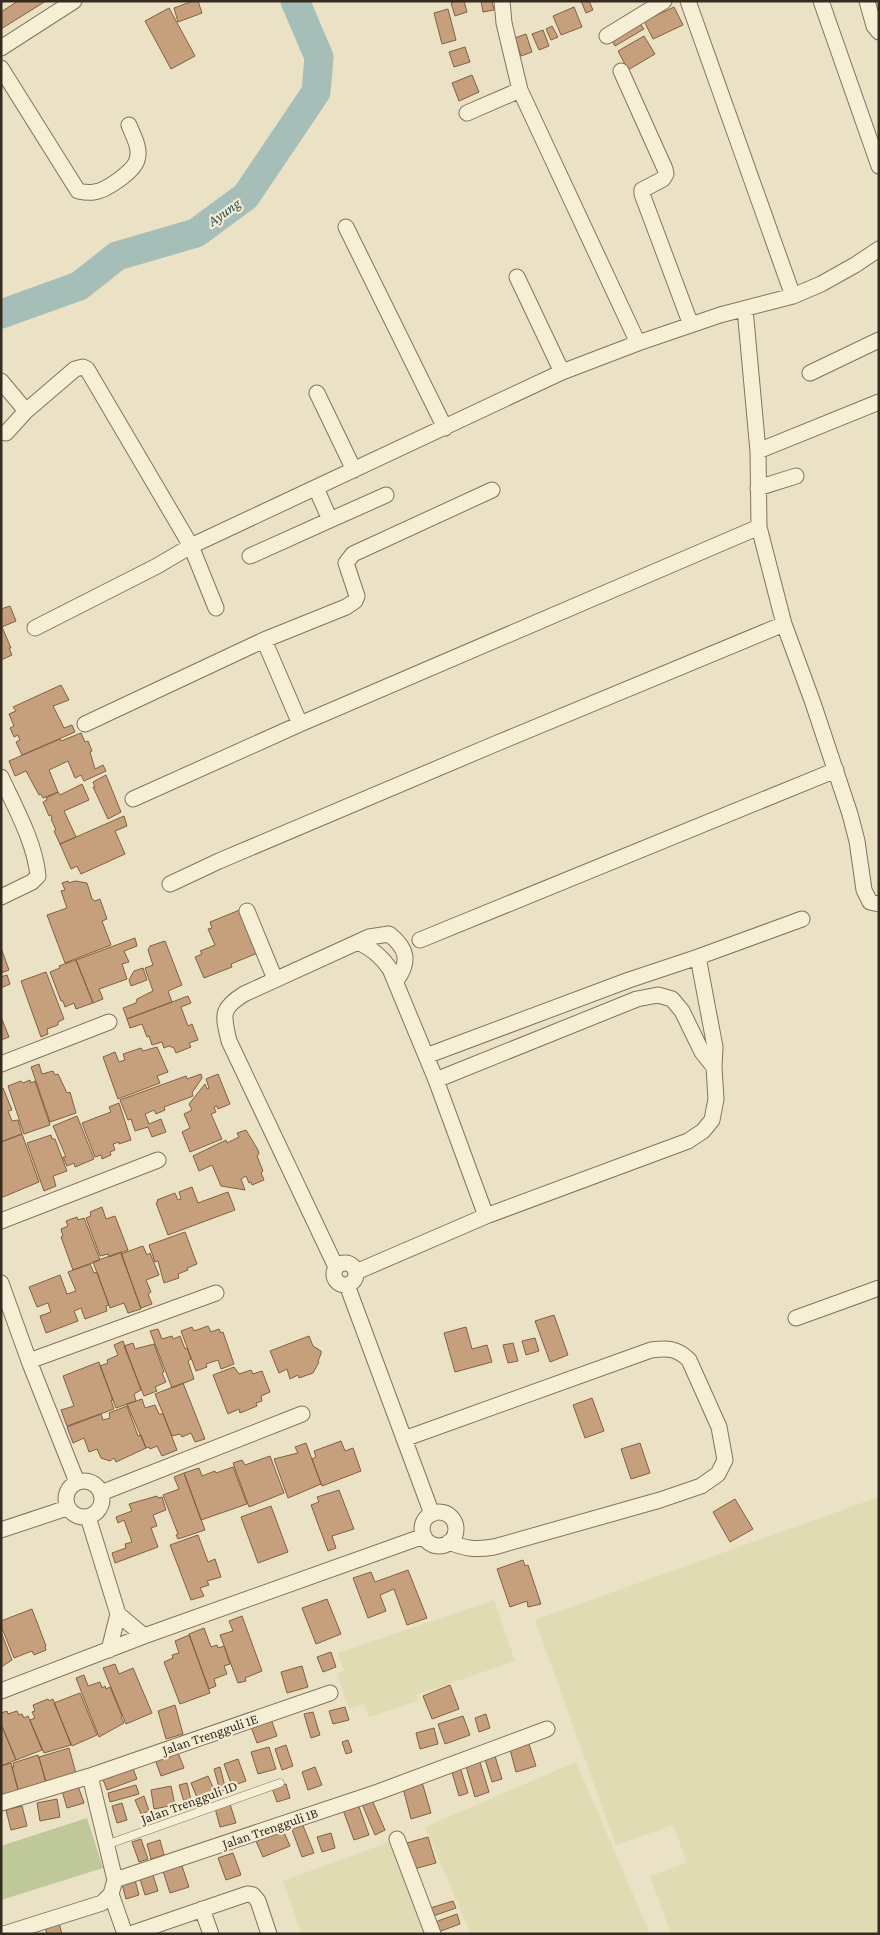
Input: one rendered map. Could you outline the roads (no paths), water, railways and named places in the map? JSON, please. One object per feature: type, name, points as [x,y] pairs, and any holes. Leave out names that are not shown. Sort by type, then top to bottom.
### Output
[{"type":"street","points":[[1,48],[74,1]]},
{"type":"street","points":[[502,1],[520,90],[638,343]]},
{"type":"street","points":[[607,36],[664,1]]},
{"type":"street","points":[[688,1],[793,296]]},
{"type":"street","points":[[821,1],[879,166]]},
{"type":"street","points":[[867,1],[874,26],[879,32]]},
{"type":"street","points":[[621,71],[665,169],[666,174],[663,179],[642,190],[642,194],[691,325]]},
{"type":"street","points":[[3,73],[78,191],[93,193],[105,189],[130,171],[137,160],[138,148],[129,125]]},
{"type":"street","points":[[466,113],[520,90]]},
{"type":"street","points":[[346,227],[444,428]]},
{"type":"street","points":[[35,628],[151,569],[191,546],[562,372],[691,325],[744,308],[793,296],[822,284],[879,249]]},
{"type":"street","points":[[517,277],[562,372]]},
{"type":"street","points":[[744,308],[758,451],[759,527],[784,624],[836,770],[857,841],[864,890],[870,902],[879,904]]},
{"type":"street","points":[[810,373],[879,340]]},
{"type":"street","points":[[6,433],[26,411],[75,369],[82,367],[87,369],[191,546],[216,608]]},
{"type":"street","points":[[1,381],[26,411]]},
{"type":"street","points":[[317,393],[354,470]]},
{"type":"street","points":[[758,451],[879,402]]},
{"type":"street","points":[[758,488],[796,476]]},
{"type":"street","points":[[316,488],[330,520]]},
{"type":"street","points":[[86,724],[264,640],[346,607],[355,601],[356,592],[346,563],[353,554],[492,490]]},
{"type":"street","points":[[250,556],[386,495]]},
{"type":"street","points":[[133,799],[300,724],[759,527]]},
{"type":"street","points":[[170,884],[494,744],[784,624]]},
{"type":"street","points":[[264,640],[300,724]]},
{"type":"street","points":[[420,940],[836,770]]},
{"type":"street","points":[[1,777],[37,864],[38,876],[32,882],[1,896]]},
{"type":"street","points":[[247,910],[276,979]]},
{"type":"street","points":[[426,1056],[802,918]]},
{"type":"street","points":[[336,1267],[345,1263],[354,1267],[356,1272],[354,1281],[343,1285],[334,1276],[336,1267],[229,1041],[226,1030],[226,1009],[231,1002],[244,994],[379,934],[389,934],[402,946],[406,963],[396,981]]},
{"type":"street","points":[[358,942],[373,950],[382,958],[396,981],[436,1080],[486,1216]]},
{"type":"street","points":[[356,1272],[486,1216],[688,1141],[703,1131],[712,1120],[716,1108],[715,1047],[698,957]]},
{"type":"street","points":[[630,980],[637,999]]},
{"type":"street","points":[[436,1080],[637,999],[658,995],[672,998],[682,1010],[702,1052],[714,1068]]},
{"type":"street","points":[[1,1064],[109,1022]]},
{"type":"street","points":[[693,1034],[712,1030]]},
{"type":"street","points":[[1,1221],[158,1160]]},
{"type":"street","points":[[1,1283],[29,1361],[77,1482]]},
{"type":"street","points":[[347,1285],[432,1514]]},
{"type":"street","points":[[796,1318],[879,1288]]},
{"type":"street","points":[[29,1361],[216,1292]]},
{"type":"street","points":[[404,1439],[652,1350],[669,1348],[680,1352],[689,1360],[719,1427],[725,1460],[718,1474],[701,1486],[650,1503],[494,1547],[476,1550],[467,1549],[450,1542]]},
{"type":"street","points":[[102,1493],[302,1414]]},
{"type":"street","points":[[89,1481],[102,1493],[101,1506],[94,1515],[88,1517],[76,1516],[67,1508],[65,1502],[68,1490],[77,1482],[89,1481]]},
{"type":"street","points":[[1,1530],[67,1508]]},
{"type":"street","points":[[432,1514],[446,1514],[455,1524],[454,1537],[443,1546],[435,1546],[428,1542],[424,1536],[422,1529],[424,1523],[432,1514]]},
{"type":"street","points":[[88,1517],[118,1614],[109,1650]]},
{"type":"street","points":[[1,1691],[144,1636],[424,1536]]},
{"type":"street","points":[[118,1614],[144,1636]]},
{"type":"street","name":"Jalan Trengguli 1E","points":[[1,1803],[90,1776],[330,1693]]},
{"type":"street","name":"Jalan Trengguli 1B","points":[[6,1933],[102,1903],[113,1887],[547,1729]]},
{"type":"street","points":[[90,1776],[106,1845],[113,1887],[125,1934]]},
{"type":"street","points":[[397,1839],[433,1934]]},
{"type":"street","points":[[130,1934],[146,1931],[247,1894],[254,1895],[258,1900],[269,1934]]},
{"type":"street","points":[[202,1909],[211,1934]]},
{"type":"lane","name":"Jalan Trengguli 1D","points":[[106,1845],[280,1783]]},
{"type":"waterway","name":"Ayung","points":[[1,314],[79,286],[117,256],[196,233],[246,196],[316,92],[319,57],[295,1]]}]
